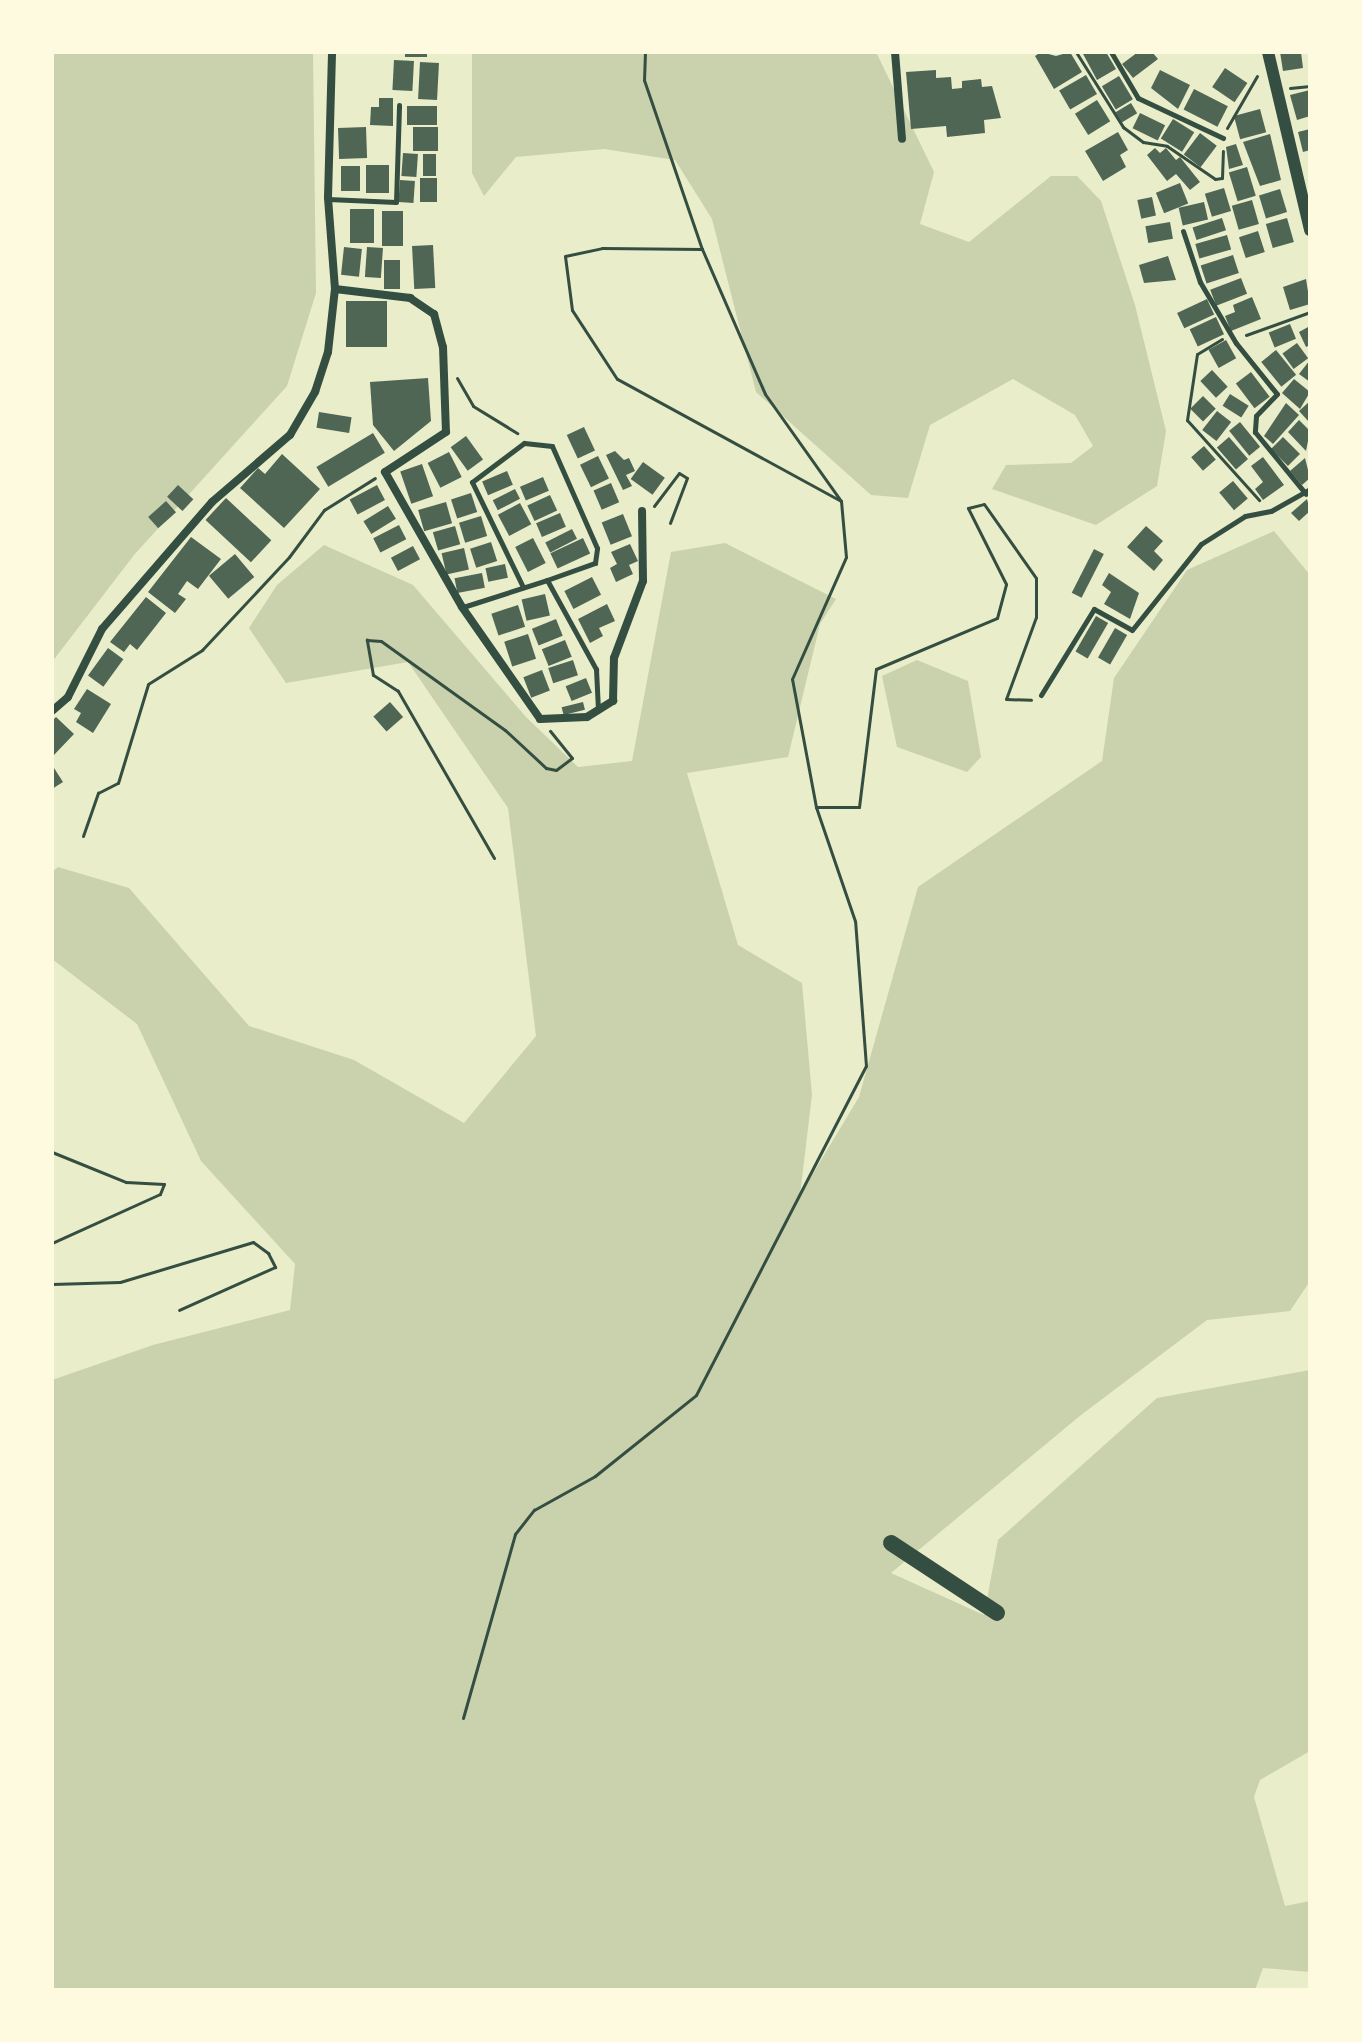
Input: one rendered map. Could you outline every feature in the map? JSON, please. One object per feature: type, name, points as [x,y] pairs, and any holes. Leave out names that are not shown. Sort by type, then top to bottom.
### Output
[{"type":"highway","points":[[891,1543],[997,1613]]},
{"type":"street","points":[[52,711],[68,697],[102,629],[212,502],[290,435],[315,392],[328,352],[335,289],[328,199],[332,52]]},
{"type":"street","points":[[895,52],[902,139]]},
{"type":"street","points":[[1268,52],[1310,229]]},
{"type":"street","points":[[335,289],[410,298],[434,314],[444,372],[446,432],[385,472],[462,607],[540,719],[555,722],[598,712],[613,701],[614,658],[643,581],[642,511]]},
{"type":"lane","points":[[1111,52],[1138,98],[1223,138]]},
{"type":"lane","points":[[328,199],[396,202],[399,105]]},
{"type":"lane","points":[[1041,695],[1094,609],[1132,630],[1201,544],[1245,516],[1271,511],[1308,492],[1255,432],[1256,416],[1277,394],[1232,336],[1200,282],[1183,231]]},
{"type":"lane","points":[[462,607],[547,580],[595,563],[597,548],[552,446],[524,443],[472,482],[523,587]]},
{"type":"lane","points":[[547,580],[596,669],[601,694],[598,712]]},
{"type":"path","points":[[463,1718],[515,1534],[534,1510],[595,1476],[696,1395],[866,1066],[855,921],[816,807],[792,679],[846,557],[841,501],[765,394],[702,249],[644,80],[645,52]]},
{"type":"path","points":[[702,249],[602,248],[565,256],[572,310],[617,379],[841,501]]},
{"type":"path","points":[[1271,511],[1187,420],[1197,354],[1232,336],[1310,312]]},
{"type":"path","points":[[444,372],[456,376],[473,406],[519,434],[524,443]]},
{"type":"path","points":[[83,836],[98,793],[118,783],[148,684],[202,650],[289,557],[324,510],[385,472]]},
{"type":"path","points":[[642,521],[679,473],[687,478],[670,523]]},
{"type":"path","points":[[816,807],[859,807],[876,669],[997,618],[1006,584],[968,508],[984,504],[1036,578],[1036,617],[1006,699],[1029,701],[1041,695]]},
{"type":"path","points":[[494,858],[398,691],[373,675],[367,640],[381,641],[505,730],[546,768],[556,770],[572,758],[540,719]]},
{"type":"path","points":[[52,1152],[126,1182],[164,1184],[160,1194],[52,1243]]},
{"type":"path","points":[[52,1284],[120,1282],[253,1242],[268,1253],[275,1267],[179,1310]]},
{"type":"green space","points":[[52,52],[313,52],[316,293],[287,386],[134,555],[52,662]]},
{"type":"green space","points":[[472,52],[876,52],[934,172],[920,224],[969,242],[1051,176],[1077,176],[1101,201],[1135,305],[1166,431],[1157,486],[1096,525],[992,489],[1006,465],[1071,463],[1093,446],[1075,415],[1013,379],[930,425],[908,498],[871,495],[756,392],[712,219],[675,160],[604,149],[516,157],[484,196],[472,173]]},
{"type":"green space","points":[[1274,531],[1310,575],[1310,1281],[1290,1311],[1207,1320],[1081,1415],[891,1573],[984,1615],[998,1540],[1157,1398],[1310,1370],[1310,1751],[1260,1780],[1254,1797],[1285,1906],[1310,1901],[1310,1972],[1263,1968],[1255,1990],[52,1990],[52,1380],[153,1345],[290,1310],[295,1264],[201,1161],[137,1024],[52,959],[52,872],[58,867],[129,888],[249,1026],[354,1060],[464,1123],[536,1036],[508,808],[408,662],[286,683],[249,628],[277,585],[324,545],[413,585],[526,717],[578,767],[632,761],[671,552],[725,543],[836,599],[820,624],[788,757],[687,773],[738,945],[802,983],[812,1095],[800,1195],[859,1097],[918,887],[1102,761],[1114,678],[1187,570]]},
{"type":"green space","points":[[917,660],[968,681],[981,757],[967,772],[897,747],[882,676]]},
{"type":"building","points":[[405,52],[427,52],[427,57],[405,57]]},
{"type":"building","points":[[1041,52],[1056,56],[1070,52],[1082,72],[1054,89],[1035,56]]},
{"type":"building","points":[[1082,52],[1106,52],[1116,69],[1097,80]]},
{"type":"building","points":[[1138,52],[1152,52],[1158,59],[1133,78],[1122,64]]},
{"type":"building","points":[[1280,52],[1301,52],[1303,68],[1283,71]]},
{"type":"building","points":[[394,60],[414,61],[412,91],[392,90]]},
{"type":"building","points":[[420,62],[439,63],[437,100],[418,99]]},
{"type":"building","points":[[1225,68],[1247,83],[1235,102],[1212,87]]},
{"type":"building","points":[[936,70],[936,78],[951,77],[952,89],[962,88],[962,81],[981,79],[982,87],[992,86],[1001,118],[984,120],[985,133],[947,137],[946,126],[911,129],[906,72]]},
{"type":"building","points":[[1160,70],[1190,85],[1178,109],[1151,88]]},
{"type":"building","points":[[1086,75],[1097,94],[1070,110],[1059,90]]},
{"type":"building","points":[[1119,76],[1133,99],[1116,109],[1102,86]]},
{"type":"building","points":[[1194,89],[1228,106],[1217,127],[1184,109]]},
{"type":"building","points":[[1310,90],[1310,116],[1297,120],[1290,95]]},
{"type":"building","points":[[379,98],[393,98],[393,126],[370,125],[371,107],[379,107]]},
{"type":"building","points":[[1097,100],[1110,121],[1088,135],[1075,114]]},
{"type":"building","points":[[1131,103],[1137,113],[1122,123],[1116,112]]},
{"type":"building","points":[[407,106],[437,106],[437,125],[407,125]]},
{"type":"building","points":[[1260,109],[1266,132],[1240,139],[1234,116]]},
{"type":"building","points":[[1140,113],[1165,125],[1158,141],[1133,128]]},
{"type":"building","points":[[1173,119],[1194,132],[1182,152],[1161,139]]},
{"type":"building","points":[[366,127],[367,158],[339,159],[338,128]]},
{"type":"building","points":[[413,127],[438,127],[438,151],[413,151]]},
{"type":"building","points":[[1310,129],[1310,150],[1303,152],[1298,132]]},
{"type":"building","points":[[1118,132],[1128,150],[1120,155],[1126,167],[1103,181],[1085,151]]},
{"type":"building","points":[[1200,133],[1217,146],[1201,167],[1184,155]]},
{"type":"building","points":[[1270,134],[1281,180],[1260,186],[1243,142]]},
{"type":"building","points":[[1236,144],[1243,165],[1229,169],[1226,147]]},
{"type":"building","points":[[1155,148],[1160,153],[1166,148],[1176,160],[1180,157],[1200,182],[1190,190],[1176,174],[1167,181],[1147,155]]},
{"type":"building","points":[[403,153],[418,154],[416,177],[401,176]]},
{"type":"building","points":[[423,154],[436,154],[436,176],[423,176]]},
{"type":"building","points":[[366,165],[389,165],[389,193],[366,193]]},
{"type":"building","points":[[341,166],[360,166],[360,191],[341,191]]},
{"type":"building","points":[[1247,167],[1256,196],[1238,201],[1229,173]]},
{"type":"building","points":[[420,178],[437,178],[437,202],[420,202]]},
{"type":"building","points":[[400,180],[415,181],[413,203],[398,202]]},
{"type":"building","points":[[1180,183],[1188,203],[1164,213],[1156,193]]},
{"type":"building","points":[[1224,188],[1231,211],[1212,217],[1205,194]]},
{"type":"building","points":[[1280,189],[1287,212],[1266,218],[1259,195]]},
{"type":"building","points":[[1152,197],[1156,216],[1141,219],[1137,200]]},
{"type":"building","points":[[1252,200],[1259,224],[1239,230],[1232,206]]},
{"type":"building","points":[[1204,202],[1208,220],[1183,225],[1179,208]]},
{"type":"building","points":[[350,209],[374,209],[374,243],[350,243]]},
{"type":"building","points":[[382,211],[403,211],[403,246],[382,246]]},
{"type":"building","points":[[1222,218],[1226,230],[1197,240],[1193,228]]},
{"type":"building","points":[[1287,218],[1294,242],[1273,248],[1266,224]]},
{"type":"building","points":[[1170,222],[1173,239],[1148,243],[1145,226]]},
{"type":"building","points":[[1258,231],[1265,252],[1246,258],[1239,237]]},
{"type":"building","points":[[1227,235],[1231,249],[1199,259],[1195,244]]},
{"type":"building","points":[[433,245],[435,288],[414,289],[412,246]]},
{"type":"building","points":[[344,247],[362,249],[359,277],[341,275]]},
{"type":"building","points":[[367,247],[383,248],[381,278],[365,277]]},
{"type":"building","points":[[1233,255],[1239,273],[1207,284],[1201,266]]},
{"type":"building","points":[[1168,256],[1176,280],[1144,283],[1139,265]]},
{"type":"building","points":[[384,260],[400,260],[400,289],[384,289]]},
{"type":"building","points":[[1241,278],[1247,294],[1216,306],[1210,290]]},
{"type":"building","points":[[1306,279],[1310,304],[1290,310],[1283,287]]},
{"type":"building","points":[[1252,297],[1261,319],[1231,331],[1225,316],[1235,312],[1233,305]]},
{"type":"building","points":[[1207,299],[1214,314],[1184,328],[1177,313]]},
{"type":"building","points":[[346,301],[387,301],[387,347],[346,347]]},
{"type":"building","points":[[1216,317],[1224,334],[1198,346],[1190,329]]},
{"type":"building","points":[[1290,324],[1296,339],[1275,347],[1269,333]]},
{"type":"building","points":[[1310,326],[1310,345],[1306,347],[1299,332]]},
{"type":"building","points":[[1226,340],[1236,358],[1219,368],[1209,350]]},
{"type":"building","points":[[1297,343],[1308,358],[1294,369],[1282,354]]},
{"type":"building","points":[[1276,350],[1296,375],[1281,387],[1261,362]]},
{"type":"building","points":[[1310,360],[1310,382],[1299,374]]},
{"type":"building","points":[[1212,370],[1228,387],[1216,398],[1200,381]]},
{"type":"building","points":[[1251,372],[1270,397],[1254,408],[1236,383]]},
{"type":"building","points":[[428,378],[431,421],[394,451],[373,425],[370,382]]},
{"type":"building","points":[[1294,379],[1310,392],[1300,409],[1282,393]]},
{"type":"building","points":[[1230,394],[1249,406],[1241,418],[1223,406]]},
{"type":"building","points":[[1203,396],[1216,409],[1203,421],[1190,409]]},
{"type":"building","points":[[1310,401],[1310,423],[1299,411]]},
{"type":"building","points":[[1286,403],[1299,415],[1273,444],[1264,436]]},
{"type":"building","points":[[1217,411],[1231,422],[1216,441],[1202,430]]},
{"type":"building","points":[[319,412],[352,417],[349,433],[316,428]]},
{"type":"building","points":[[1299,420],[1310,431],[1306,451],[1288,432]]},
{"type":"building","points":[[1240,422],[1260,447],[1249,456],[1229,431]]},
{"type":"building","points":[[584,427],[595,451],[578,459],[567,435]]},
{"type":"building","points":[[373,433],[385,453],[328,487],[316,467]]},
{"type":"building","points":[[466,436],[483,459],[468,471],[451,447]]},
{"type":"building","points":[[1229,437],[1248,459],[1236,469],[1217,447]]},
{"type":"building","points":[[1283,437],[1300,454],[1288,466],[1271,449]]},
{"type":"building","points":[[1204,446],[1216,460],[1203,471],[1191,457]]},
{"type":"building","points":[[615,451],[624,460],[629,458],[635,471],[626,475],[632,486],[623,490],[606,455]]},
{"type":"building","points":[[449,452],[462,477],[440,488],[428,463]]},
{"type":"building","points":[[282,454],[320,489],[284,528],[240,488],[258,468],[265,474]]},
{"type":"building","points":[[598,456],[609,478],[591,487],[580,465]]},
{"type":"building","points":[[1263,457],[1284,485],[1263,500],[1255,489],[1263,482],[1251,466]]},
{"type":"building","points":[[1305,458],[1310,478],[1302,485],[1290,471]]},
{"type":"building","points":[[643,462],[665,478],[652,495],[631,479]]},
{"type":"building","points":[[422,464],[433,496],[411,504],[400,471]]},
{"type":"building","points":[[507,471],[513,485],[488,495],[482,482]]},
{"type":"building","points":[[543,477],[549,491],[526,501],[520,487]]},
{"type":"building","points":[[1233,481],[1248,499],[1234,510],[1219,493]]},
{"type":"building","points":[[611,483],[619,502],[602,510],[594,490]]},
{"type":"building","points":[[178,485],[193,499],[182,511],[167,497]]},
{"type":"building","points":[[377,485],[385,500],[358,515],[350,500]]},
{"type":"building","points":[[515,489],[520,499],[498,510],[493,500]]},
{"type":"building","points":[[471,493],[477,512],[457,519],[451,499]]},
{"type":"building","points":[[550,495],[557,510],[535,521],[527,506]]},
{"type":"building","points":[[226,498],[271,540],[251,562],[206,520]]},
{"type":"building","points":[[1307,499],[1310,511],[1299,521],[1291,513]]},
{"type":"building","points":[[166,501],[176,512],[158,528],[148,517]]},
{"type":"building","points":[[446,502],[452,523],[424,531],[418,510]]},
{"type":"building","points":[[520,503],[531,524],[509,536],[498,515]]},
{"type":"building","points":[[388,506],[396,519],[371,534],[363,521]]},
{"type":"building","points":[[560,513],[566,527],[542,537],[536,523]]},
{"type":"building","points":[[623,514],[632,536],[611,545],[602,523]]},
{"type":"building","points":[[481,516],[487,536],[465,543],[459,523]]},
{"type":"building","points":[[399,525],[406,539],[380,552],[373,538]]},
{"type":"building","points":[[455,526],[460,544],[438,551],[433,532]]},
{"type":"building","points":[[1146,526],[1163,541],[1154,551],[1163,560],[1154,571],[1127,547]]},
{"type":"building","points":[[572,529],[577,539],[550,552],[545,543]]},
{"type":"building","points":[[191,537],[221,559],[198,589],[187,581],[178,594],[186,599],[175,613],[148,592]]},
{"type":"building","points":[[533,538],[546,563],[528,572],[515,547]]},
{"type":"building","points":[[583,538],[590,553],[558,569],[550,553]]},
{"type":"building","points":[[491,542],[497,561],[476,568],[470,549]]},
{"type":"building","points":[[630,544],[638,561],[629,565],[633,574],[616,582],[610,568],[617,564],[611,552]]},
{"type":"building","points":[[413,546],[420,559],[398,571],[391,558]]},
{"type":"building","points":[[464,548],[469,569],[447,575],[442,553]]},
{"type":"building","points":[[1094,549],[1104,554],[1082,598],[1072,593]]},
{"type":"building","points":[[235,554],[254,577],[228,599],[209,576]]},
{"type":"building","points":[[505,564],[508,578],[488,582],[485,568]]},
{"type":"building","points":[[482,573],[485,588],[457,593],[455,578]]},
{"type":"building","points":[[1109,573],[1139,593],[1130,619],[1104,604],[1111,592],[1102,585]]},
{"type":"building","points":[[592,577],[601,595],[573,609],[564,591]]},
{"type":"building","points":[[545,594],[550,615],[527,621],[522,599]]},
{"type":"building","points":[[146,597],[166,613],[137,650],[130,644],[124,652],[110,642]]},
{"type":"building","points":[[607,604],[615,621],[599,628],[603,636],[590,643],[578,619]]},
{"type":"building","points":[[518,605],[525,627],[498,636],[491,614]]},
{"type":"building","points":[[1096,616],[1108,623],[1088,659],[1076,652]]},
{"type":"building","points":[[556,619],[563,636],[539,645],[532,629]]},
{"type":"building","points":[[1115,628],[1127,635],[1110,664],[1098,657]]},
{"type":"building","points":[[528,634],[536,659],[512,666],[504,642]]},
{"type":"building","points":[[565,640],[572,657],[549,666],[542,649]]},
{"type":"building","points":[[108,648],[123,659],[103,687],[88,676]]},
{"type":"building","points":[[573,660],[578,675],[553,683],[548,668]]},
{"type":"building","points":[[542,670],[550,691],[531,698],[523,677]]},
{"type":"building","points":[[586,678],[592,693],[572,701],[566,686]]},
{"type":"building","points":[[87,689],[111,704],[93,733],[76,722],[81,713],[74,709]]},
{"type":"building","points":[[390,702],[403,717],[387,732],[373,716]]},
{"type":"building","points":[[583,702],[585,710],[564,715],[562,707]]},
{"type":"building","points":[[56,717],[74,734],[53,756],[52,721]]},
{"type":"building","points":[[54,768],[63,782],[52,789],[52,770]]}]
